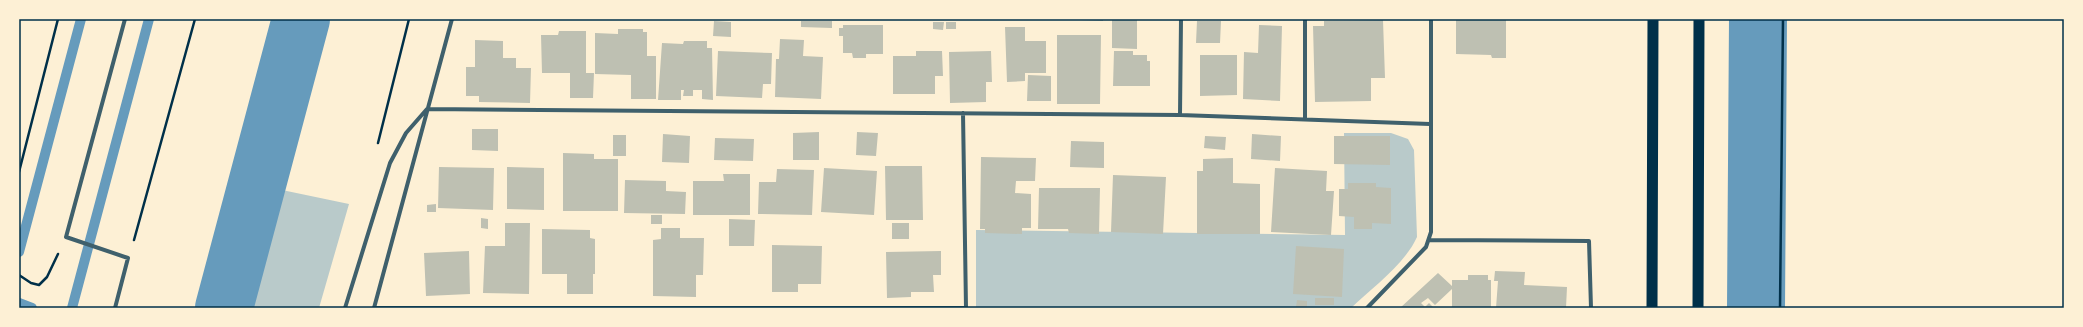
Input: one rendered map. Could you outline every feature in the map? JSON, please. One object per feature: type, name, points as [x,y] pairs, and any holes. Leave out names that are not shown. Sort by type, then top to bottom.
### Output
[{"type":"highway","points":[[1652,308],[1653,19]]},
{"type":"highway","points":[[1698,308],[1699,19]]},
{"type":"street","points":[[115,308],[128,258],[66,237],[124,19]]},
{"type":"street","points":[[452,19],[374,308],[966,308],[963,112]]},
{"type":"street","points":[[1180,115],[1181,19]]},
{"type":"street","points":[[1305,19],[1305,119]]},
{"type":"street","points":[[1367,308],[1426,247],[1431,232],[1431,19]]},
{"type":"street","points":[[345,308],[390,164],[406,133],[427,109],[963,112],[1180,115],[1430,124]]},
{"type":"street","points":[[1429,240],[1589,241],[1591,308]]},
{"type":"path","points":[[19,172],[58,19]]},
{"type":"path","points":[[128,258],[195,19]]},
{"type":"path","points":[[1780,308],[1783,19]]},
{"type":"path","points":[[19,275],[31,283],[39,285],[47,277],[66,237]]},
{"type":"shaded area","points":[[1344,133],[1391,133],[1408,139],[1414,150],[1417,237],[1405,257],[1351,308],[976,308],[976,230],[1345,235]]},
{"type":"shaded area","points":[[282,190],[349,204],[319,308],[251,308]]},
{"type":"building","points":[[1103,19],[1103,21],[1081,20]]},
{"type":"building","points":[[1456,19],[1506,19],[1506,58],[1492,58],[1491,55],[1456,54]]},
{"type":"building","points":[[1112,20],[1137,20],[1137,49],[1112,48]]},
{"type":"building","points":[[1383,20],[1385,78],[1371,78],[1371,101],[1315,102],[1313,26],[1324,26],[1324,21]]},
{"type":"building","points":[[714,21],[731,22],[731,37],[713,36]]},
{"type":"building","points":[[801,21],[832,21],[832,28],[801,27]]},
{"type":"building","points":[[1197,21],[1221,21],[1220,43],[1196,43]]},
{"type":"building","points":[[933,22],[944,22],[943,30],[933,29]]},
{"type":"building","points":[[946,22],[956,22],[956,29],[946,29]]},
{"type":"building","points":[[843,25],[883,25],[883,54],[866,54],[866,58],[853,58],[852,53],[843,53],[843,36],[839,36],[839,28],[843,28]]},
{"type":"building","points":[[1259,25],[1282,26],[1280,101],[1243,99],[1244,52],[1258,53]]},
{"type":"building","points":[[1005,27],[1025,27],[1025,41],[1046,41],[1046,73],[1025,73],[1025,81],[1007,82]]},
{"type":"building","points":[[618,29],[643,29],[643,32],[647,32],[647,56],[656,56],[656,99],[631,99],[631,75],[595,74],[595,33],[618,34]]},
{"type":"building","points":[[559,31],[586,31],[586,73],[594,73],[593,98],[570,98],[570,73],[542,73],[541,35],[558,35]]},
{"type":"building","points":[[1057,35],[1101,35],[1100,104],[1057,104]]},
{"type":"building","points":[[780,39],[804,40],[803,56],[823,57],[821,99],[775,97],[776,59],[779,59]]},
{"type":"building","points":[[475,40],[503,41],[503,58],[516,58],[516,68],[531,68],[530,103],[479,102],[479,96],[466,96],[466,67],[475,67]]},
{"type":"building","points":[[684,41],[707,41],[707,48],[712,48],[713,100],[702,99],[702,90],[693,90],[693,96],[683,96],[684,90],[681,90],[681,100],[658,100],[662,43],[683,44]]},
{"type":"building","points":[[718,51],[772,53],[771,84],[763,84],[762,98],[716,96]]},
{"type":"building","points":[[916,51],[942,51],[943,76],[935,76],[935,94],[893,94],[893,56],[916,56]]},
{"type":"building","points":[[991,51],[992,82],[986,82],[986,102],[950,103],[949,52]]},
{"type":"building","points":[[1114,51],[1133,51],[1133,55],[1147,55],[1147,61],[1150,61],[1150,86],[1113,86]]},
{"type":"building","points":[[1200,55],[1237,55],[1237,95],[1200,96]]},
{"type":"building","points":[[1028,75],[1051,76],[1051,101],[1027,101]]},
{"type":"building","points":[[472,129],[498,129],[498,151],[472,150]]},
{"type":"building","points":[[819,132],[819,160],[793,160],[793,133]]},
{"type":"building","points":[[857,132],[878,133],[876,156],[856,155]]},
{"type":"building","points":[[663,134],[690,136],[689,163],[662,162]]},
{"type":"building","points":[[1252,134],[1281,136],[1280,161],[1251,159]]},
{"type":"building","points":[[613,135],[626,135],[626,156],[613,156]]},
{"type":"building","points":[[1205,136],[1226,137],[1225,150],[1204,148]]},
{"type":"building","points":[[1334,136],[1390,136],[1390,165],[1334,164]]},
{"type":"building","points":[[715,138],[754,139],[753,161],[714,160]]},
{"type":"building","points":[[1071,141],[1104,142],[1104,168],[1070,167]]},
{"type":"building","points":[[563,153],[594,154],[594,159],[618,159],[618,211],[563,211]]},
{"type":"building","points":[[981,157],[1036,158],[1035,181],[1016,181],[1015,193],[1031,194],[1031,228],[1022,228],[1022,234],[985,233],[985,229],[980,229]]},
{"type":"building","points":[[1233,158],[1233,183],[1260,184],[1260,234],[1197,234],[1197,171],[1203,171],[1203,159]]},
{"type":"building","points":[[885,166],[922,166],[923,220],[886,220]]},
{"type":"building","points":[[439,167],[494,168],[493,210],[438,208]]},
{"type":"building","points":[[507,167],[544,168],[544,210],[507,209]]},
{"type":"building","points":[[824,168],[877,171],[874,215],[821,212]]},
{"type":"building","points":[[1275,168],[1327,171],[1326,191],[1334,191],[1331,235],[1271,232]]},
{"type":"building","points":[[777,169],[814,170],[812,215],[758,214],[759,182],[776,182]]},
{"type":"building","points":[[723,174],[750,174],[750,215],[693,215],[693,181],[724,181]]},
{"type":"building","points":[[1113,175],[1166,177],[1163,234],[1111,232]]},
{"type":"building","points":[[625,180],[666,181],[666,191],[686,192],[685,214],[624,213]]},
{"type":"building","points":[[1348,183],[1376,183],[1376,187],[1391,188],[1391,224],[1372,223],[1372,229],[1354,229],[1354,217],[1339,216],[1339,189],[1348,189]]},
{"type":"building","points":[[1039,188],[1100,188],[1099,234],[1069,233],[1068,229],[1038,229]]},
{"type":"building","points":[[436,204],[436,212],[427,212],[427,205]]},
{"type":"building","points":[[651,215],[662,215],[662,224],[651,224]]},
{"type":"building","points":[[481,218],[488,219],[488,229],[481,228]]},
{"type":"building","points":[[729,219],[755,220],[754,246],[729,246]]},
{"type":"building","points":[[505,223],[530,223],[529,294],[483,293],[485,246],[505,246]]},
{"type":"building","points":[[892,223],[909,223],[909,239],[892,239]]},
{"type":"building","points":[[661,228],[680,228],[680,238],[704,238],[703,275],[696,275],[696,297],[653,296],[653,240],[661,239]]},
{"type":"building","points":[[542,229],[590,230],[590,238],[595,239],[595,274],[593,274],[593,294],[567,294],[567,274],[542,274]]},
{"type":"building","points":[[772,245],[822,246],[821,284],[798,284],[798,292],[772,292]]},
{"type":"building","points":[[1296,246],[1344,249],[1342,297],[1293,294]]},
{"type":"building","points":[[469,251],[470,294],[426,296],[424,253]]},
{"type":"building","points":[[941,251],[941,275],[933,275],[934,292],[911,292],[911,297],[887,298],[886,252]]},
{"type":"building","points":[[1495,271],[1525,272],[1524,285],[1567,287],[1566,308],[1496,308],[1498,281],[1494,281]]},
{"type":"building","points":[[1438,273],[1452,286],[1452,280],[1468,280],[1468,275],[1488,275],[1488,280],[1491,280],[1491,308],[1452,308],[1452,289],[1435,305],[1428,298],[1421,303],[1425,307],[1429,303],[1434,308],[1400,308]]},
{"type":"building","points":[[1315,298],[1334,298],[1334,305],[1315,305]]},
{"type":"building","points":[[1297,300],[1307,301],[1307,308],[1296,307]]},
{"type":"waterway","points":[[19,252],[81,19]]},
{"type":"waterway","points":[[72,308],[149,19]]},
{"type":"waterway","points":[[224,308],[301,19]]},
{"type":"waterway","points":[[1756,308],[1758,19]]},
{"type":"waterway","points":[[19,303],[32,308]]}]
